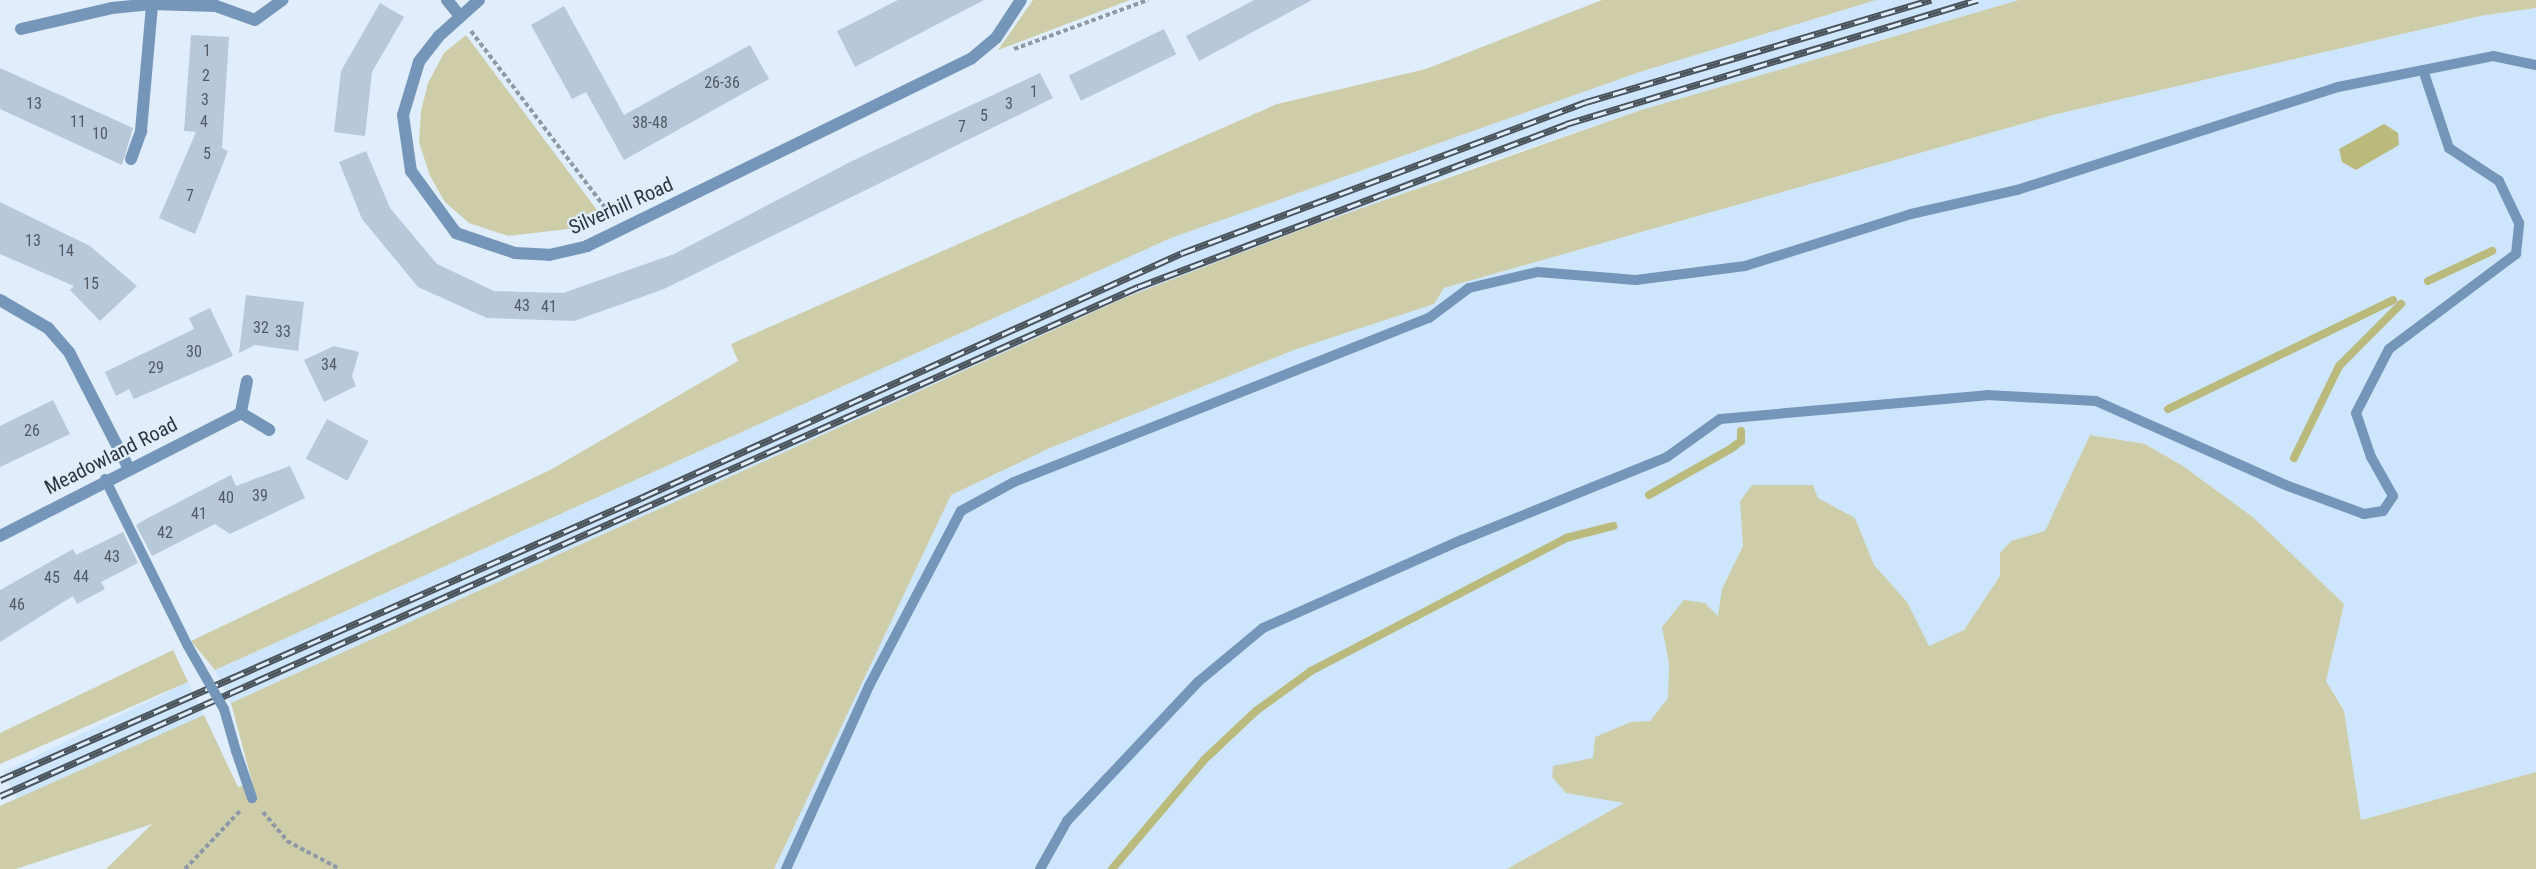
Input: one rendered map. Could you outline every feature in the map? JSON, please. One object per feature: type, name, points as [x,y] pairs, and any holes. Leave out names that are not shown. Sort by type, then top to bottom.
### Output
[{"type":"street","points":[[21,29],[112,8],[152,4],[216,6],[255,20],[283,0]]},
{"type":"street","points":[[447,0],[459,15]]},
{"type":"street","name":"Silverhill Road","points":[[479,0],[459,15],[419,62],[403,115],[411,171],[442,219],[472,241],[515,254],[549,255],[587,246],[972,58],[996,38],[1021,0]]},
{"type":"street","points":[[131,159],[141,131],[152,4]]},
{"type":"street","points":[[0,300],[48,328],[69,352],[128,467]]},
{"type":"street","points":[[247,381],[241,413],[269,430]]},
{"type":"street","name":"Meadowland Road","points":[[0,536],[128,467],[241,413]]},
{"type":"lane","points":[[786,869],[869,686],[961,511],[1014,482],[1429,318],[1469,288],[1538,272],[1636,280],[1745,266],[1911,214],[2017,190],[2338,87],[2493,56],[2536,65]]},
{"type":"lane","points":[[1040,869],[1067,821],[1198,682],[1263,628],[1462,540],[1667,457],[1720,419],[1988,395],[2097,401],[2288,486],[2364,513],[2383,512],[2393,496],[2372,457],[2356,413],[2389,350],[2516,254],[2519,223],[2499,182],[2449,148],[2423,70]]},
{"type":"lane","points":[[105,479],[188,645],[224,709],[252,798]]},
{"type":"path","points":[[972,58],[994,56],[1148,0]]},
{"type":"path","points":[[459,15],[622,229]]},
{"type":"path","points":[[185,869],[252,798],[287,841],[340,869]]},
{"type":"shaded area","points":[[1033,0],[1130,0],[998,50]]},
{"type":"shaded area","points":[[1602,0],[1876,0],[1640,72],[1171,238],[215,670],[191,641],[550,470],[738,361],[731,344],[1277,104],[1426,69]]},
{"type":"shaded area","points":[[1876,0],[2019,0],[1641,110],[1478,165],[1124,298],[231,703],[215,670],[1171,238],[1640,72]]},
{"type":"shaded area","points":[[2019,0],[2536,0],[2536,8],[2480,16],[2057,114],[1444,288],[1434,304],[1294,350],[1050,448],[951,495],[774,869],[106,869],[152,824],[16,869],[0,869],[0,806],[204,715],[238,787],[252,782],[231,703],[1124,298],[1308,227],[1641,110]]},
{"type":"shaded area","points":[[2536,8],[2536,772],[2361,820],[2344,712],[2326,681],[2344,604],[2254,518],[2183,466],[2145,444],[2091,435],[2045,531],[2011,541],[2000,576],[1964,630],[1797,706],[1507,869],[774,869],[951,495],[1050,448],[1294,350],[1434,304],[1444,288],[2057,114],[2480,16]]},
{"type":"shaded area","points":[[466,35],[600,214],[577,228],[508,236],[469,223],[445,202],[430,176],[419,142],[421,111],[428,83],[444,53]]},
{"type":"shaded area","points":[[2384,124],[2398,133],[2399,145],[2356,170],[2342,162],[2339,149]]},
{"type":"shaded area","points":[[2090,435],[2145,444],[2183,466],[2254,518],[2344,604],[2326,681],[2344,711],[2361,820],[2536,772],[2536,869],[1507,869],[1624,803],[1566,793],[1552,777],[1553,766],[1593,758],[1595,737],[1631,722],[1650,721],[1668,698],[1669,663],[1662,627],[1684,600],[1705,603],[1718,616],[1722,589],[1743,546],[1740,501],[1752,485],[1813,485],[1818,498],[1855,518],[1874,565],[1907,602],[1929,646],[1964,630],[2000,576],[2000,553],[2011,541],[2045,531]]},
{"type":"shaded area","points":[[173,650],[188,682],[0,764],[0,733]]},
{"type":"shaded area","points":[[188,682],[204,715],[20,805],[4,772]]},
{"type":"building","points":[[898,0],[984,0],[855,67],[837,31]]},
{"type":"building","points":[[1254,0],[1312,0],[1199,61],[1186,36]]},
{"type":"building","points":[[380,3],[404,17],[372,72],[365,136],[334,132],[341,71]]},
{"type":"building","points":[[564,6],[624,115],[750,45],[769,79],[624,160],[586,92],[572,99],[531,25]]},
{"type":"building","points":[[1164,29],[1176,54],[1081,101],[1069,75]]},
{"type":"building","points":[[191,35],[229,37],[222,148],[228,151],[195,234],[159,218],[196,132],[184,131]]},
{"type":"building","points":[[0,68],[133,128],[122,165],[0,109]]},
{"type":"building","points":[[1040,73],[1053,98],[664,289],[574,321],[487,318],[418,287],[362,219],[339,162],[366,151],[390,208],[437,264],[494,291],[563,293],[674,254],[852,161]]},
{"type":"building","points":[[0,202],[90,246],[137,286],[100,321],[70,290],[74,286],[0,254]]},
{"type":"building","points":[[246,295],[304,302],[298,351],[255,345],[239,353]]},
{"type":"building","points":[[210,308],[233,356],[134,399],[129,389],[116,396],[105,372],[194,329],[189,318]]},
{"type":"building","points":[[334,346],[359,352],[352,376],[356,386],[324,402],[304,360]]},
{"type":"building","points":[[53,400],[70,434],[0,467],[0,426]]},
{"type":"building","points":[[327,419],[368,441],[347,481],[306,459]]},
{"type":"building","points":[[290,466],[305,498],[230,534],[215,524],[152,556],[136,525],[231,475],[236,486]]},
{"type":"building","points":[[123,532],[138,563],[101,582],[105,589],[77,604],[73,596],[0,642],[0,590],[73,549],[76,555]]},
{"type":"waterway","points":[[2428,281],[2492,251]]},
{"type":"waterway","points":[[2168,409],[2393,300]]},
{"type":"waterway","points":[[2294,458],[2339,366],[2401,304]]},
{"type":"waterway","points":[[1649,495],[1732,448],[1741,441],[1741,431]]},
{"type":"waterway","points":[[1112,869],[1205,759],[1256,711],[1311,671],[1566,538],[1613,526]]},
{"type":"railway","points":[[0,780],[645,496],[1182,253],[1586,102],[1931,0]]},
{"type":"railway","points":[[0,796],[1138,287],[1566,124],[1978,0]]}]
